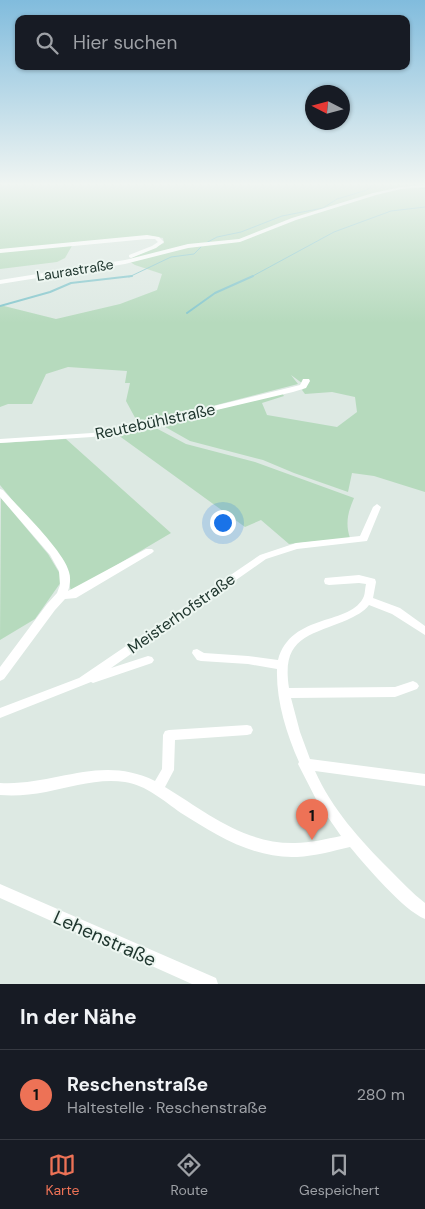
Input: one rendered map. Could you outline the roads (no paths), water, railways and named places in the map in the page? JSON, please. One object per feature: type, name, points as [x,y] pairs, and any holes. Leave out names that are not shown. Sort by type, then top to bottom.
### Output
[{"type":"street","name":"Laurastraße","points":[[0,282],[121,262],[188,246],[240,240],[263,231]]},
{"type":"street","points":[[0,250],[147,237],[158,238],[161,242],[154,247],[123,258],[121,262]]},
{"type":"street","name":"Reutebühlstraße","points":[[0,441],[92,435],[137,428],[290,390],[303,386],[306,381]]},
{"type":"street","points":[[0,492],[54,554],[64,571],[65,585],[62,595],[0,676]]},
{"type":"street","name":"Meisterhofstraße","points":[[83,681],[263,557],[281,549],[296,546],[364,539],[377,507]]},
{"type":"street","points":[[62,595],[72,595],[149,551]]},
{"type":"street","points":[[329,581],[359,579],[371,582],[372,591],[368,600],[354,612],[303,632],[289,645],[282,665],[284,694],[292,725],[304,764],[322,800],[373,864],[425,912]]},
{"type":"street","points":[[368,600],[396,611],[425,631]]},
{"type":"street","points":[[197,653],[201,657],[248,660],[282,665]]},
{"type":"street","name":"Meisterhofstraße","points":[[0,713],[83,681],[148,660]]},
{"type":"street","points":[[284,694],[395,692],[412,686]]},
{"type":"street","points":[[157,789],[168,770],[169,735],[247,730]]},
{"type":"street","points":[[304,764],[425,780]]},
{"type":"street","points":[[0,789],[25,790],[107,776],[124,776],[143,781],[210,824],[257,846],[299,850],[352,840]]},
{"type":"street","name":"Lehenstraße","points":[[0,891],[210,984]]},
{"type":"waterway","points":[[206,243],[217,237],[244,231]]},
{"type":"waterway","points":[[252,276],[337,231]]},
{"type":"waterway","points":[[131,276],[171,257],[194,254],[201,247]]},
{"type":"waterway","points":[[0,306],[50,292],[71,283],[131,276]]},
{"type":"waterway","points":[[187,313],[215,293],[252,276]]},
{"type":"place","name":"Reschenstraße","points":[[312,840]]}]
